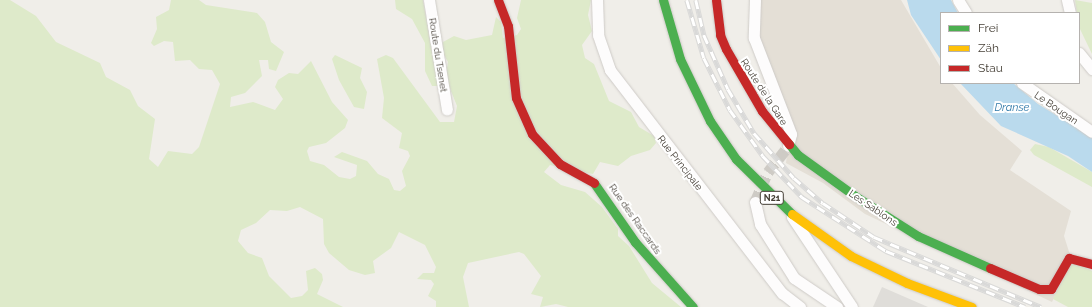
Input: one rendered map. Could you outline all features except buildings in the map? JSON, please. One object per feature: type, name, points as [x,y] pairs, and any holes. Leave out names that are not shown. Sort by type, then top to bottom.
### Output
[{"type":"street","name":"Route du Tsenet","points":[[429,0],[447,110]]},
{"type":"street","name":"Rue des Raccards","points":[[498,0],[508,26],[516,98],[532,134],[560,164],[596,184],[635,242],[693,307]]},
{"type":"street","name":"Rue Principale","points":[[597,0],[600,47],[616,80],[782,293],[800,307]]},
{"type":"street","name":"N21","points":[[663,0],[680,59],[710,121],[750,175],[790,215],[829,243],[872,267],[972,307]]},
{"type":"street","name":"Route de la Gare","points":[[716,0],[720,35],[731,60],[788,146]]},
{"type":"street","points":[[755,0],[754,38],[792,134],[788,146]]},
{"type":"street","points":[[958,0],[965,12]]},
{"type":"street","points":[[1067,0],[1070,12]]},
{"type":"street","points":[[1080,54],[1092,69]]},
{"type":"street","name":"Le Bougan","points":[[1023,84],[1092,132]]},
{"type":"street","name":"Les Sablons","points":[[788,146],[900,226],[1039,289],[1050,289],[1068,258],[1078,258],[1092,264]]},
{"type":"street","points":[[755,202],[764,230],[794,278],[837,307]]},
{"type":"street","points":[[790,215],[852,307]]},
{"type":"shaded area","points":[[755,0],[901,0],[940,66],[940,84],[953,84],[980,115],[1022,151],[1010,170],[1071,211],[1064,236],[1072,261],[1052,302],[865,214],[823,183],[786,163],[788,146],[757,49]]},
{"type":"shaded area","points":[[882,287],[928,307],[873,307]]},
{"type":"green space","points":[[0,0],[10,0],[36,16],[56,42],[100,63],[106,77],[130,90],[138,106],[155,119],[149,159],[158,167],[168,151],[192,154],[199,147],[220,84],[212,70],[199,69],[190,60],[175,61],[173,42],[164,41],[154,46],[151,43],[157,29],[156,17],[169,10],[171,0],[199,0],[206,5],[257,13],[265,22],[271,42],[284,52],[276,71],[269,69],[268,60],[259,60],[262,76],[245,93],[231,97],[230,107],[253,102],[275,110],[283,99],[275,87],[278,80],[289,73],[298,74],[311,61],[332,102],[348,120],[345,128],[326,143],[309,147],[307,151],[310,161],[324,165],[339,177],[350,179],[356,176],[357,165],[334,157],[342,152],[367,161],[378,174],[389,179],[394,190],[400,191],[406,186],[402,171],[410,156],[408,151],[399,148],[402,133],[382,118],[384,98],[377,59],[386,55],[393,58],[440,122],[454,122],[457,106],[449,86],[432,86],[425,71],[425,43],[412,19],[396,9],[395,0],[423,0],[435,70],[446,74],[448,62],[441,50],[443,42],[454,36],[466,40],[492,35],[496,17],[501,22],[503,38],[517,35],[521,29],[517,18],[521,0],[591,0],[588,15],[592,31],[582,45],[585,58],[594,64],[609,101],[631,112],[639,127],[654,136],[656,143],[650,150],[631,156],[618,166],[600,162],[593,174],[550,165],[544,172],[561,185],[585,192],[602,207],[618,229],[618,236],[629,246],[652,283],[681,307],[568,307],[556,304],[540,307],[543,297],[531,294],[541,276],[524,254],[519,252],[468,263],[463,277],[469,307],[436,307],[436,301],[428,296],[434,284],[431,280],[417,279],[423,273],[434,273],[436,267],[425,245],[399,232],[391,248],[373,261],[375,273],[365,275],[349,270],[329,253],[324,244],[323,219],[300,207],[287,211],[270,210],[256,223],[241,230],[238,241],[248,253],[262,258],[269,276],[291,298],[302,296],[308,290],[306,271],[315,268],[322,274],[323,280],[317,294],[343,307],[0,307]]},
{"type":"green space","points":[[1075,0],[1092,3],[1092,54],[1080,29],[1080,12],[1077,12]]},
{"type":"green space","points":[[335,55],[362,68],[360,78],[367,92],[364,109],[354,107],[339,80],[332,59]]},
{"type":"green space","points":[[1035,144],[1049,147],[1092,172],[1092,187],[1034,155],[1030,150]]},
{"type":"green space","points":[[1072,261],[1092,271],[1092,307],[1068,307],[1053,299]]},
{"type":"water","points":[[907,0],[951,0],[957,12],[940,12],[940,58],[911,15]]},
{"type":"water","name":"Dranse","points":[[961,84],[1014,84],[1038,104],[1092,137],[1092,172],[1068,156],[1001,126]]},
{"type":"tunnel","points":[[755,202],[768,172],[788,146]]},
{"type":"railway","points":[[687,0],[704,58],[730,110],[763,156],[802,197],[886,251],[1025,307]]},
{"type":"railway","points":[[696,0],[704,35],[728,89],[754,133],[794,178],[823,203],[874,237],[1041,307]]},
{"type":"traffic: fast","points":[[663,0],[680,59],[710,121],[736,159],[792,214]]},
{"type":"traffic: fast","points":[[789,144],[798,155],[855,196],[918,236],[990,268]]},
{"type":"traffic: fast","points":[[594,183],[635,242],[693,307]]},
{"type":"traffic: slow","points":[[792,214],[851,256],[907,283],[972,307]]},
{"type":"traffic: jam","points":[[498,0],[508,26],[516,98],[532,134],[560,164],[594,183]]},
{"type":"traffic: jam","points":[[716,0],[720,35],[726,49],[762,111],[789,144]]},
{"type":"traffic: jam","points":[[990,268],[1039,289],[1051,289],[1069,258],[1092,264]]}]
